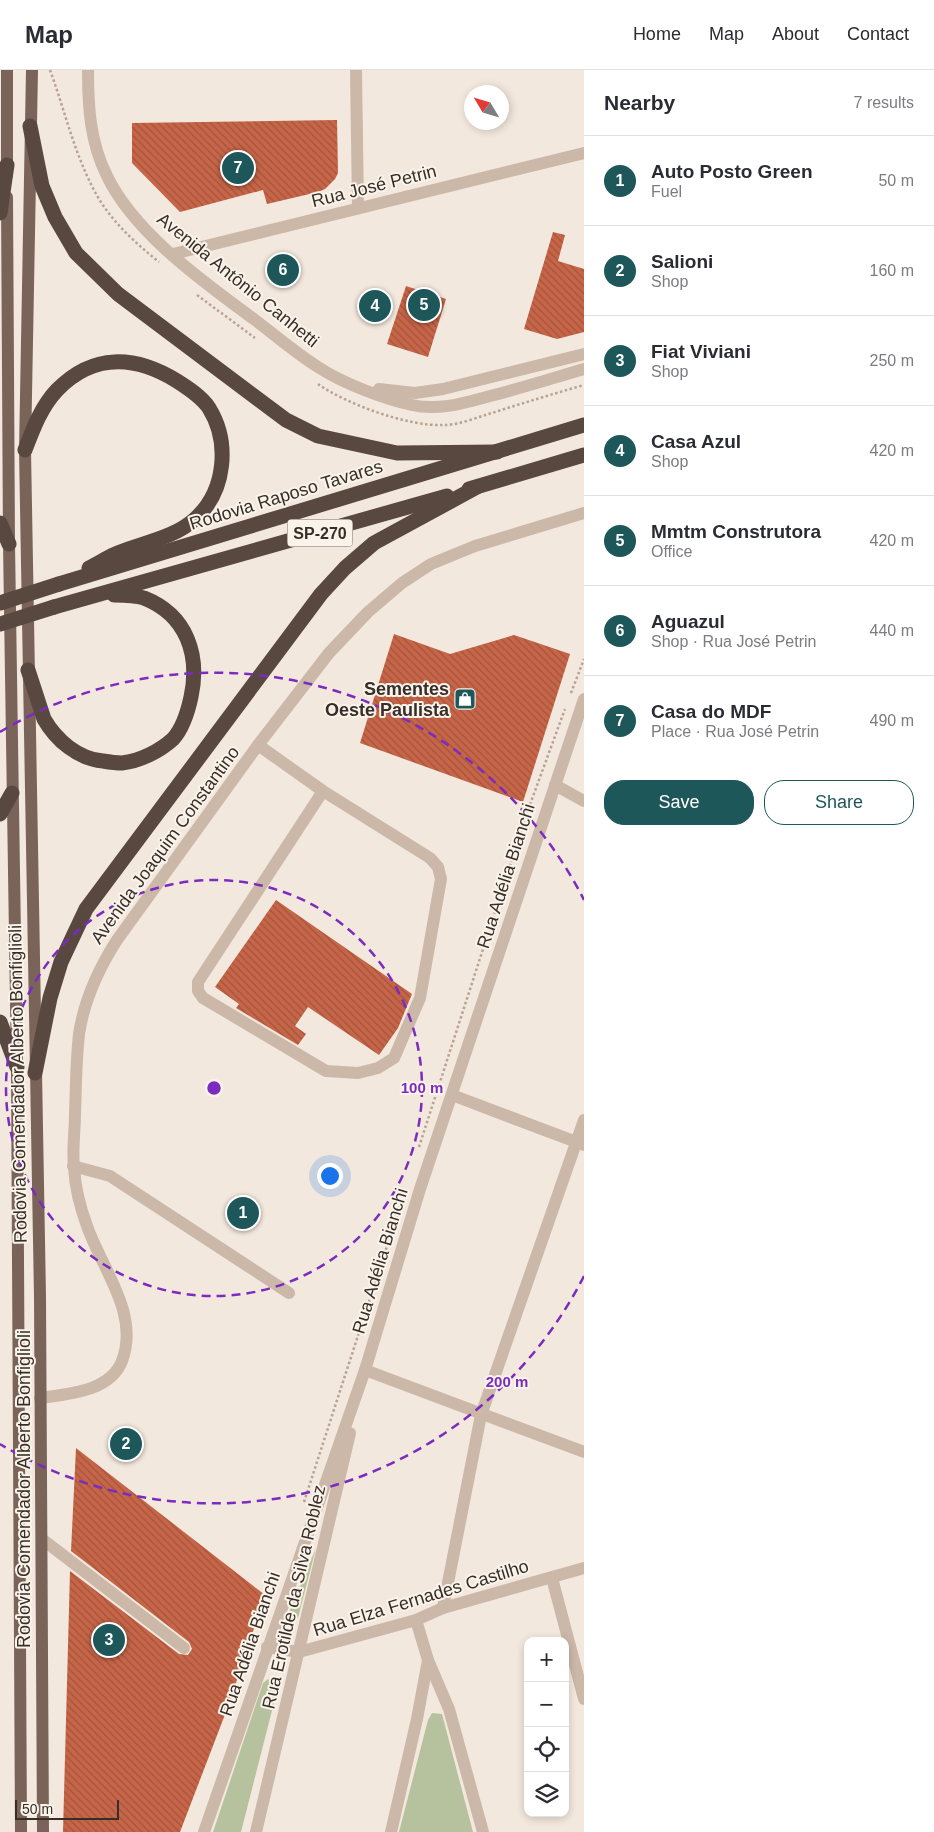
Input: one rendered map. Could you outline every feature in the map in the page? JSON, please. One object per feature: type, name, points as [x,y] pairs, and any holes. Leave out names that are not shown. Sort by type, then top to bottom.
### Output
[{"type":"highway","points":[[30,126],[42,186],[55,217],[76,252],[118,294],[286,420],[318,436],[397,453],[497,452]]},
{"type":"highway","points":[[0,213],[7,165]]},
{"type":"highway","points":[[25,450],[34,425],[57,391],[80,372],[92,366],[113,361],[149,366],[189,388],[208,406],[220,434],[223,453],[221,474],[215,491],[196,518],[181,530],[113,555],[59,584]]},
{"type":"highway","name":"Rodovia Raposo Tavares","points":[[0,603],[584,425]]},
{"type":"highway","name":"SP-270","points":[[0,624],[54,607],[365,520],[584,455]]},
{"type":"highway","points":[[35,1073],[50,998],[61,962],[86,908],[310,610],[345,568],[374,543],[477,487]]},
{"type":"highway","points":[[0,523],[9,544]]},
{"type":"highway","points":[[28,670],[48,726],[55,736],[68,747],[85,757],[98,761],[122,763],[160,750],[174,737],[189,709],[194,683],[193,655],[187,635],[174,619],[159,606],[142,597],[102,594]]},
{"type":"highway","points":[[0,814],[12,793]]},
{"type":"highway","points":[[0,1022],[17,1068]]},
{"type":"main road","name":"Rodovia Comendador Alberto Bonfiglioli","points":[[32,70],[25,450],[40,1297],[44,1832]]},
{"type":"main road","name":"Rodovia Comendador Alberto Bonfiglioli","points":[[7,74],[9,544],[17,1068],[21,1832]]},
{"type":"street","name":"Avenida Antônio Canhetti","points":[[88,70],[90,122],[95,150],[107,178],[128,211],[173,254],[223,296],[318,368],[355,386],[413,405],[445,408],[523,388],[584,369]]},
{"type":"street","points":[[356,70],[358,208]]},
{"type":"street","name":"Rua José Petrin","points":[[173,254],[584,153]]},
{"type":"street","name":"Avenida Antônio Canhetti","points":[[355,386],[415,393],[443,389],[584,354]]},
{"type":"street","name":"Avenida Joaquim Constantino","points":[[40,1398],[94,1388],[108,1379],[122,1363],[128,1340],[125,1316],[118,1295],[87,1227],[73,1166],[79,1032],[102,964],[134,915],[258,745],[329,653],[368,612],[402,583],[431,564],[475,546],[584,512]]},
{"type":"street","name":"Rua Adélia Bianchi","points":[[204,1832],[365,1370],[420,1189],[555,785],[581,716],[584,699]]},
{"type":"street","points":[[258,745],[323,791],[430,858],[438,867],[441,879],[420,998],[394,1058],[378,1068],[358,1073],[326,1071],[203,998],[198,991],[198,982],[323,791]]},
{"type":"street","points":[[555,785],[584,801]]},
{"type":"street","points":[[452,1095],[580,1144]]},
{"type":"street","points":[[443,1608],[481,1415],[580,1144],[584,1120]]},
{"type":"street","points":[[73,1166],[110,1176],[289,1293]]},
{"type":"street","points":[[365,1370],[584,1452]]},
{"type":"street","name":"Rua Erotilde da Silva Roblez","points":[[256,1832],[365,1370]]},
{"type":"street","points":[[42,1539],[184,1648]]},
{"type":"street","name":"Rua Elza Fernades Castilho","points":[[267,1647],[299,1652],[416,1620],[443,1608],[584,1568]]},
{"type":"street","points":[[552,1578],[584,1699]]},
{"type":"street","points":[[416,1620],[428,1660],[449,1709],[483,1832]]},
{"type":"street","points":[[391,1832],[417,1719],[428,1660]]},
{"type":"path","points":[[50,70],[75,149],[95,193],[113,219],[135,243],[163,266]]},
{"type":"path","points":[[192,290],[213,308],[260,342]]},
{"type":"path","points":[[315,381],[330,393],[396,418],[445,425],[584,385]]},
{"type":"path","points":[[571,694],[584,659]]},
{"type":"path","points":[[417,1152],[528,810],[568,703]]},
{"type":"path","points":[[303,1503],[402,1199]]},
{"type":"green space","points":[[316,1548],[298,1618],[288,1615]]},
{"type":"green space","points":[[268,1679],[273,1682],[277,1691],[241,1832],[213,1832],[263,1683]]},
{"type":"green space","points":[[432,1713],[442,1714],[473,1832],[399,1832],[428,1720]]},
{"type":"building","points":[[337,120],[338,173],[335,179],[325,189],[318,192],[267,204],[263,190],[180,212],[132,163],[132,123]]},
{"type":"building","points":[[553,232],[565,235],[558,261],[584,269],[584,332],[557,339],[524,329]]},
{"type":"building","points":[[406,286],[446,299],[428,357],[387,344]]},
{"type":"building","name":"Sementes Oeste Paulista","points":[[394,634],[450,654],[514,635],[570,654],[523,802],[360,743]]},
{"type":"building","points":[[276,900],[412,994],[398,1028],[379,1055],[308,1007],[295,1026],[306,1034],[298,1045],[236,1008],[239,1004],[215,987]]},
{"type":"building","points":[[76,1448],[265,1595],[229,1704],[180,1832],[63,1832],[70,1571],[179,1654],[188,1655],[192,1649],[189,1642],[71,1551]]},
{"type":"place","name":"Casa do MDF","points":[[238,168]]},
{"type":"place","name":"Aguazul","points":[[283,270]]},
{"type":"place","name":"Mmtm Construtora","points":[[424,305]]},
{"type":"place","name":"Casa Azul","points":[[375,306]]},
{"type":"place","name":"Sementes Oeste Paulista","points":[[465,699]]},
{"type":"place","name":"Auto Posto Green","points":[[243,1213]]},
{"type":"place","name":"Salioni","points":[[126,1444]]},
{"type":"place","name":"Fiat Viviani","points":[[109,1640]]}]
